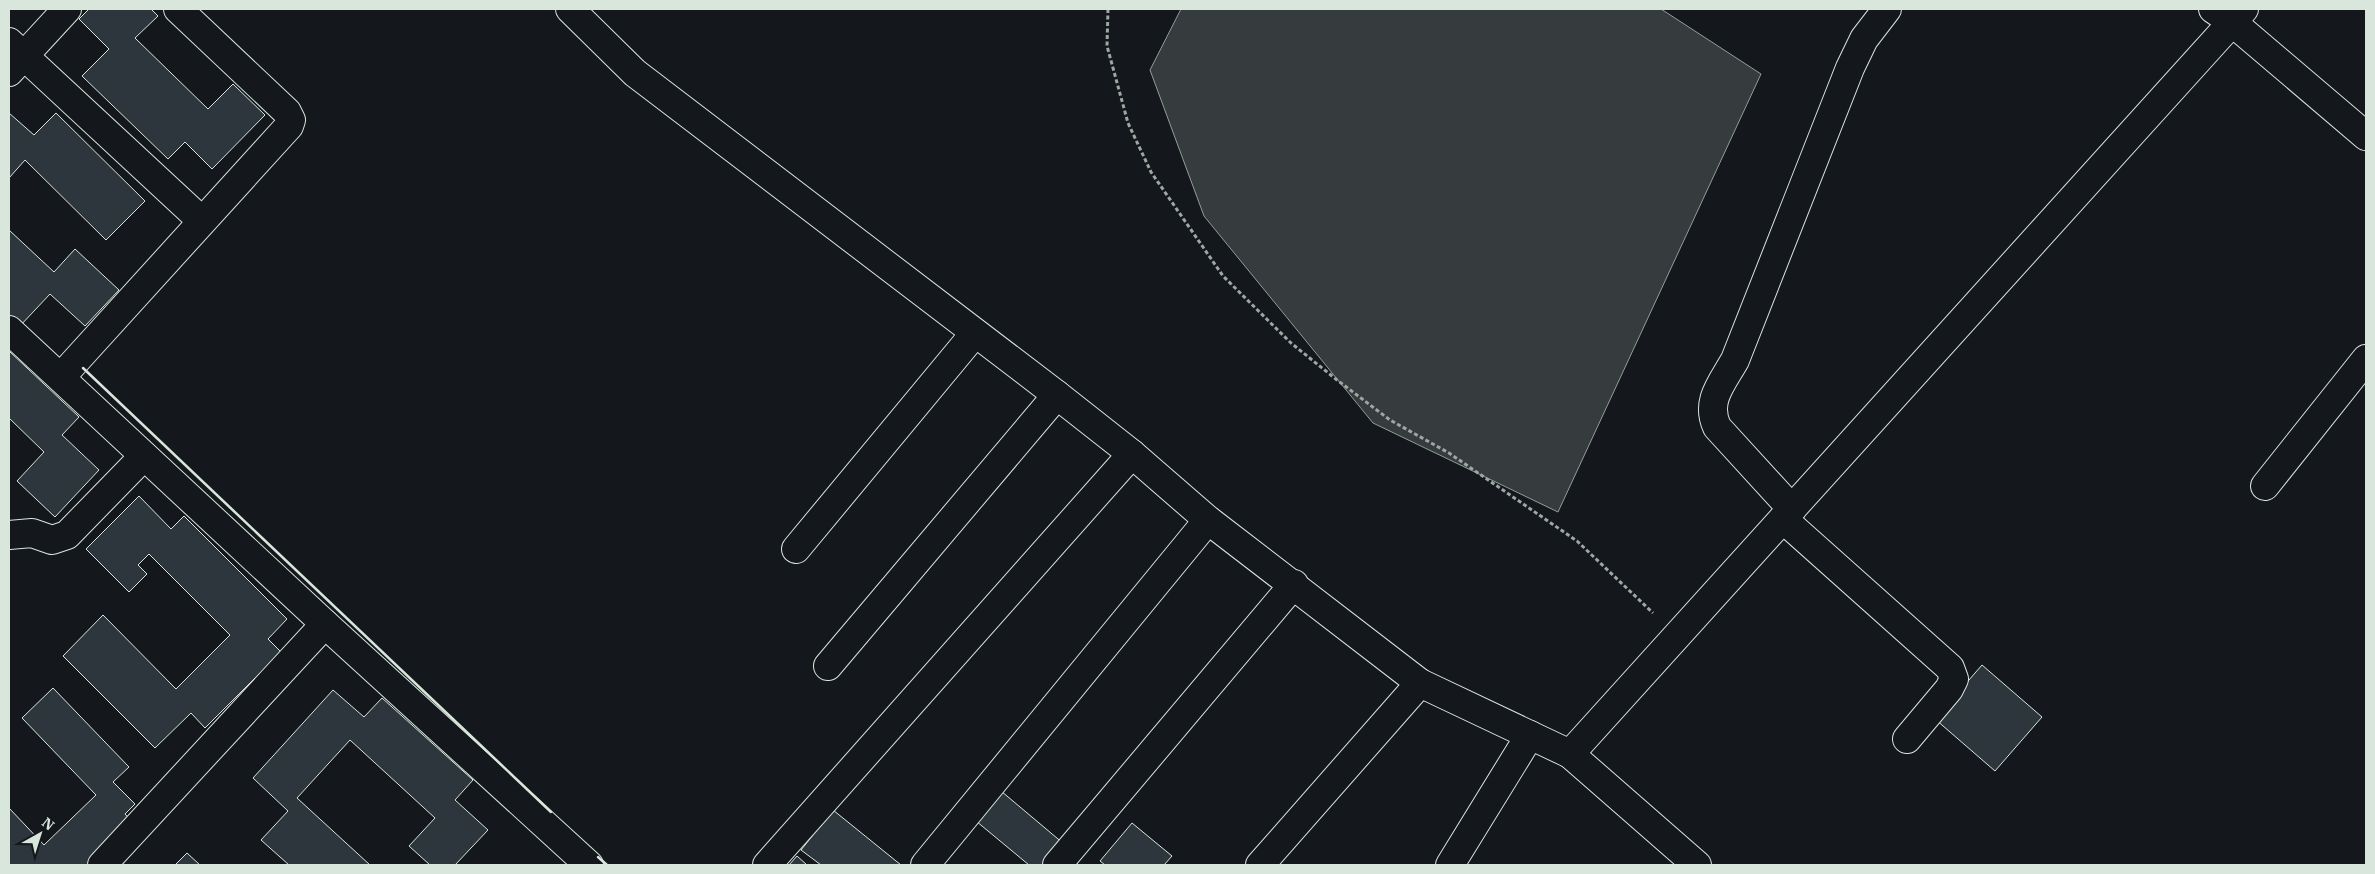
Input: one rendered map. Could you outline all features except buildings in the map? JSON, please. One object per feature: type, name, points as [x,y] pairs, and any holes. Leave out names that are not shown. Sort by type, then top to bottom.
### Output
[{"type":"street","points":[[67,9],[14,57],[202,221]]},
{"type":"street","points":[[61,377],[289,126],[291,120],[287,112],[178,9]]},
{"type":"street","points":[[570,9],[635,73],[1057,395],[1132,454],[1208,520],[1294,584],[1420,683],[1570,754],[1697,865]]},
{"type":"street","points":[[1887,9],[1864,40],[1850,68],[1735,360],[1713,399],[1712,415],[1717,427],[1787,514],[1950,668],[1954,680],[1907,738]]},
{"type":"street","points":[[1570,754],[1787,514],[2229,13],[2366,136]]},
{"type":"street","points":[[9,330],[325,624],[589,865]]},
{"type":"street","points":[[796,549],[975,333]]},
{"type":"street","points":[[2265,486],[2366,359]]},
{"type":"street","points":[[828,666],[1057,395]]},
{"type":"street","points":[[767,865],[1132,454]]},
{"type":"street","points":[[9,535],[32,533],[52,540],[67,535],[144,456]]},
{"type":"street","points":[[925,865],[1208,520]]},
{"type":"street","points":[[1057,865],[1294,584]]},
{"type":"street","points":[[102,865],[325,624]]},
{"type":"street","points":[[1260,865],[1420,683]]},
{"type":"street","points":[[1450,865],[1530,735]]},
{"type":"path","points":[[1108,9],[1107,46],[1128,123],[1151,172],[1223,276],[1291,343],[1367,403],[1390,420],[1449,453],[1577,541],[1677,636]]},
{"type":"shaded area","points":[[1181,9],[1661,9],[1761,74],[1558,512],[1373,423],[1204,216],[1150,70]]},
{"type":"wall","points":[[83,368],[551,812]]},
{"type":"wall","points":[[598,857],[607,865]]}]
